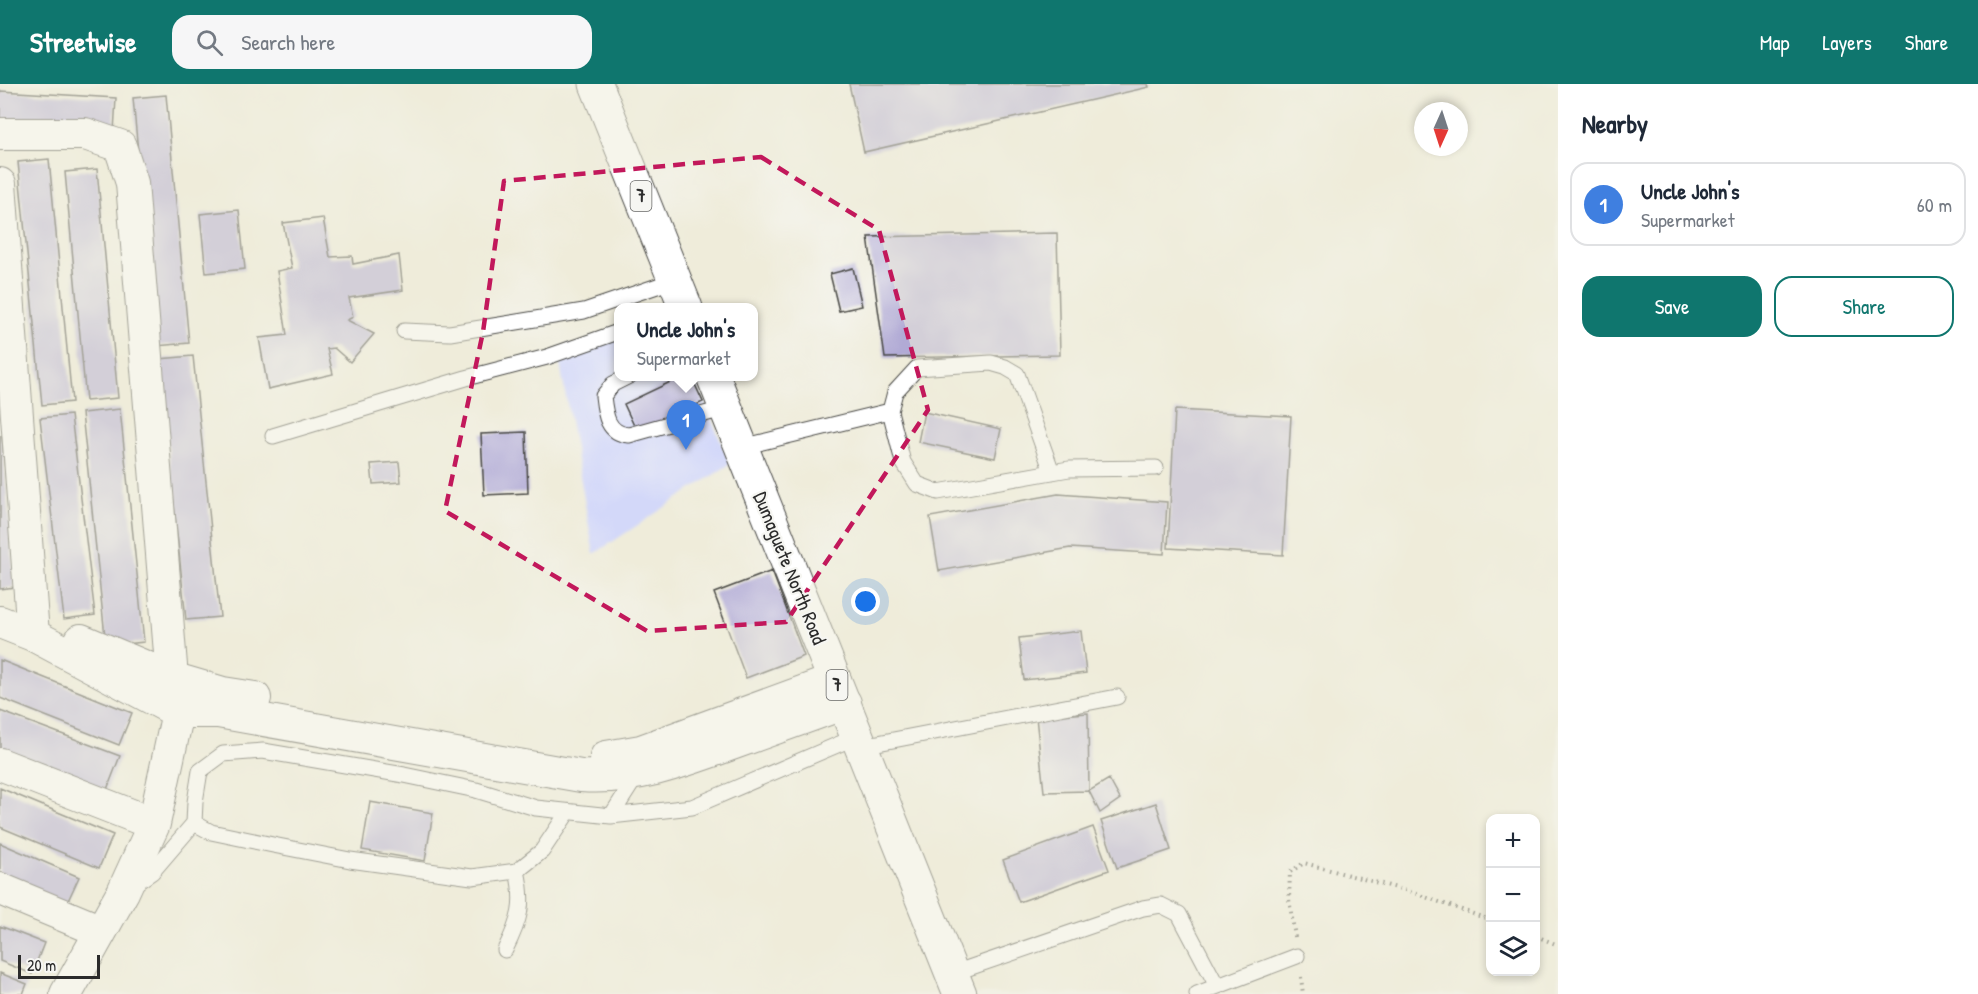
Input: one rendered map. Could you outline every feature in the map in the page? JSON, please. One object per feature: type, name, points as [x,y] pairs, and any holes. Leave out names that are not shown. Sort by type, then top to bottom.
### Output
[{"type":"highway","name":"7","points":[[596,84],[680,294]]},
{"type":"highway","name":"Dumaguete North Road","points":[[715,381],[956,984]]},
{"type":"street","points":[[0,134],[85,134],[120,146],[132,183],[172,678],[178,712],[154,824],[123,892],[66,994]]},
{"type":"street","points":[[0,184],[32,627]]},
{"type":"street","points":[[0,607],[178,712],[218,712],[581,776],[614,777],[638,774],[676,764],[840,691]]},
{"type":"street","points":[[0,622],[32,627],[172,678],[223,693],[594,759],[640,751],[840,691]]},
{"type":"street","points":[[0,764],[154,824]]},
{"type":"street","points":[[0,889],[101,931]]},
{"type":"lane","points":[[629,303],[680,294]]},
{"type":"lane","points":[[404,331],[450,333],[614,306]]},
{"type":"lane","points":[[273,436],[466,378],[547,357],[614,333]]},
{"type":"lane","points":[[1052,472],[1017,374],[1005,367],[991,363],[917,368],[895,392],[890,411],[903,462],[917,484],[938,492],[1052,472],[1069,469],[1156,468]]},
{"type":"lane","points":[[619,381],[613,384],[603,396],[605,416],[612,429],[620,435],[629,435],[726,408]]},
{"type":"lane","points":[[742,447],[890,411]]},
{"type":"lane","points":[[123,892],[152,872],[194,823],[200,771],[223,754],[263,751],[476,790],[536,808],[610,816],[692,807],[860,741],[1117,697]]},
{"type":"lane","points":[[610,816],[638,774]]},
{"type":"lane","points":[[194,823],[222,835],[350,860],[472,878],[516,871],[542,851],[568,812]]},
{"type":"lane","points":[[505,950],[517,926],[521,909],[521,888],[516,871]]},
{"type":"lane","points":[[956,984],[1143,908],[1161,905],[1179,914],[1217,986]]},
{"type":"lane","points":[[1197,994],[1297,956]]},
{"type":"path","points":[[1303,994],[1289,899],[1290,872],[1304,863],[1408,891],[1486,918]]},
{"type":"path","points":[[1540,938],[1558,945]]},
{"type":"highlighted area","points":[[761,157],[879,230],[928,410],[786,622],[647,631],[445,511],[483,332],[504,181]]},
{"type":"shaded area","points":[[614,339],[614,381],[696,381],[730,464],[594,554],[559,358]]},
{"type":"building","points":[[849,84],[1148,84],[1149,87],[864,152]]},
{"type":"building","points":[[0,91],[116,98],[114,132],[0,125]]},
{"type":"building","points":[[166,95],[189,343],[156,346],[133,98]]},
{"type":"building","points":[[49,159],[72,402],[42,405],[18,162]]},
{"type":"building","points":[[97,169],[118,398],[86,401],[65,172]]},
{"type":"building","points":[[239,210],[245,269],[206,273],[200,214]]},
{"type":"building","points":[[323,218],[330,257],[352,256],[353,264],[399,255],[403,290],[349,298],[353,317],[347,320],[374,334],[350,362],[334,348],[327,349],[333,374],[268,389],[259,338],[287,335],[277,271],[292,268],[283,223]]},
{"type":"building","points":[[1057,233],[1060,355],[885,358],[868,237]]},
{"type":"building","points":[[853,268],[862,306],[839,311],[830,274]]},
{"type":"building","points":[[193,356],[220,617],[186,620],[159,359]]},
{"type":"building","points":[[672,381],[693,381],[703,402],[637,432],[624,404]]},
{"type":"building","points":[[120,409],[144,642],[106,646],[82,413]]},
{"type":"building","points":[[1175,410],[1291,416],[1283,555],[1168,548]]},
{"type":"building","points":[[924,412],[1001,429],[995,458],[918,442]]},
{"type":"building","points":[[71,415],[95,615],[64,619],[40,418]]},
{"type":"building","points":[[526,432],[528,493],[484,495],[481,434]]},
{"type":"building","points":[[0,436],[2,436],[15,587],[0,589]]},
{"type":"building","points":[[399,462],[401,482],[373,484],[371,464]]},
{"type":"building","points":[[1058,494],[1167,502],[1164,554],[1070,548],[939,571],[930,517]]},
{"type":"building","points":[[772,571],[804,656],[746,678],[714,593]]},
{"type":"building","points":[[1081,631],[1086,673],[1024,680],[1019,638]]},
{"type":"building","points":[[0,660],[132,713],[119,745],[0,698]]},
{"type":"building","points":[[0,711],[120,756],[106,792],[0,751]]},
{"type":"building","points":[[1088,713],[1089,791],[1044,792],[1036,717]]},
{"type":"building","points":[[1109,779],[1120,799],[1100,813],[1089,791]]},
{"type":"building","points":[[0,788],[113,835],[99,868],[0,827]]},
{"type":"building","points":[[370,802],[433,813],[425,861],[362,850]]},
{"type":"building","points":[[1156,803],[1171,850],[1117,868],[1101,821]]},
{"type":"building","points":[[1093,827],[1109,870],[1019,902],[1003,860]]},
{"type":"building","points":[[0,843],[79,877],[66,905],[0,876]]},
{"type":"building","points":[[0,926],[44,943],[32,974],[0,961]]},
{"type":"building","points":[[0,973],[27,984],[23,994],[0,994]]},
{"type":"place","name":"Uncle John's","points":[[686,450]]}]
